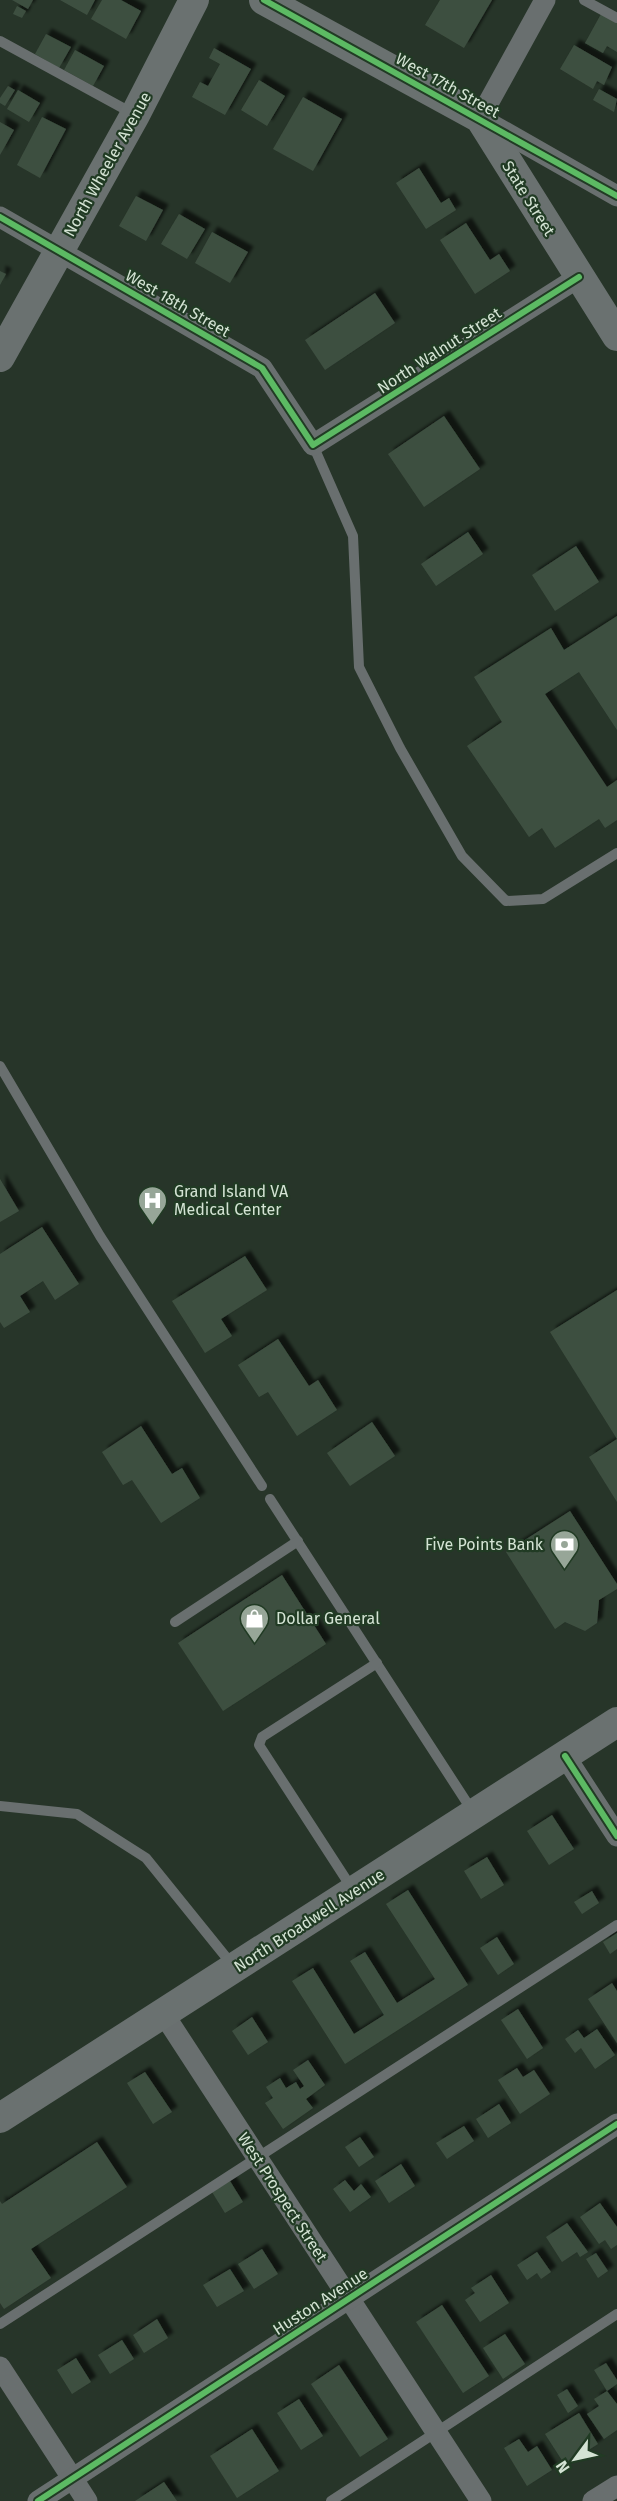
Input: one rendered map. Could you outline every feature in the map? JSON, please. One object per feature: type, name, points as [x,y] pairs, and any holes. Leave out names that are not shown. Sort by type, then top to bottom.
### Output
[{"type":"street","name":"North Wheeler Avenue","points":[[0,357],[135,115],[194,0]]},
{"type":"street","name":"West 17th Street","points":[[264,0],[617,196]]},
{"type":"street","points":[[480,118],[545,0]]},
{"type":"street","name":"State Street","points":[[480,118],[617,336]]},
{"type":"street","name":"West 18th Street","points":[[0,217],[262,368],[313,445]]},
{"type":"street","name":"North Walnut Street","points":[[313,445],[579,277]]},
{"type":"street","name":"North Broadwell Avenue","points":[[0,2118],[617,1722]]},
{"type":"street","points":[[565,1756],[617,1836]]},
{"type":"street","name":"West Prospect Street","points":[[163,2013],[481,2501]]},
{"type":"street","name":"Huston Avenue","points":[[38,2501],[617,2124]]},
{"type":"street","points":[[0,2367],[87,2501]]},
{"type":"street","points":[[593,2501],[617,2486]]},
{"type":"lane","points":[[584,0],[617,18]]},
{"type":"lane","points":[[0,41],[135,115]]},
{"type":"lane","points":[[313,445],[353,536],[359,666],[400,748],[462,856],[506,902],[543,898],[617,853]]},
{"type":"lane","points":[[0,1066],[100,1236],[262,1486]]},
{"type":"lane","points":[[270,1499],[475,1815]]},
{"type":"lane","points":[[175,1622],[298,1541]]},
{"type":"lane","points":[[354,1892],[259,1744],[262,1737],[377,1663]]},
{"type":"lane","points":[[0,1806],[77,1814],[146,1858],[235,1968]]},
{"type":"lane","points":[[0,2324],[617,1924]]},
{"type":"lane","points":[[331,2501],[617,2314]]},
{"type":"building","points":[[12,0],[33,0],[28,9]]},
{"type":"building","points":[[60,0],[95,0],[87,15]]},
{"type":"building","points":[[102,0],[121,0],[141,11],[126,39],[91,19]]},
{"type":"building","points":[[440,0],[492,0],[464,48],[425,25]]},
{"type":"building","points":[[17,6],[26,11],[22,18],[13,14]]},
{"type":"building","points":[[601,14],[617,23],[617,52],[607,46],[603,53],[585,43]]},
{"type":"building","points":[[46,34],[71,47],[59,68],[35,54]]},
{"type":"building","points":[[574,45],[612,67],[604,85],[597,81],[593,89],[560,69]]},
{"type":"building","points":[[214,48],[251,69],[225,115],[192,97],[200,82],[208,86],[220,64],[209,58]]},
{"type":"building","points":[[75,50],[104,66],[93,86],[64,70]]},
{"type":"building","points":[[259,80],[285,96],[267,126],[241,110]]},
{"type":"building","points":[[8,86],[15,90],[5,106],[0,103],[0,98]]},
{"type":"building","points":[[599,89],[617,99],[614,112],[593,100]]},
{"type":"building","points":[[18,90],[40,103],[29,122],[7,109]]},
{"type":"building","points":[[303,97],[342,119],[313,171],[273,149]]},
{"type":"building","points":[[42,117],[66,129],[40,178],[17,165]]},
{"type":"building","points":[[0,122],[14,130],[0,155]]},
{"type":"building","points":[[419,168],[441,203],[449,198],[456,210],[426,229],[396,183]]},
{"type":"building","points":[[136,196],[163,210],[146,241],[119,226]]},
{"type":"building","points":[[179,214],[205,229],[187,259],[161,244]]},
{"type":"building","points":[[466,223],[490,260],[499,254],[510,271],[475,294],[440,240]]},
{"type":"building","points":[[212,232],[248,252],[230,283],[195,263]]},
{"type":"building","points":[[0,271],[6,274],[0,285]]},
{"type":"building","points":[[375,293],[395,323],[325,370],[305,340]]},
{"type":"building","points":[[444,416],[480,469],[424,507],[388,454]]},
{"type":"building","points":[[468,532],[483,554],[436,586],[421,564]]},
{"type":"building","points":[[576,546],[599,582],[555,611],[532,575]]},
{"type":"building","points":[[617,616],[617,730],[579,672],[545,694],[607,787],[617,780],[617,820],[605,828],[599,819],[555,848],[542,828],[529,837],[467,746],[502,722],[474,677],[551,628],[564,650]]},
{"type":"building","points":[[0,1179],[19,1211],[0,1222]]},
{"type":"building","points":[[42,1227],[79,1284],[55,1300],[43,1281],[20,1296],[30,1312],[4,1328],[0,1322],[0,1254]]},
{"type":"building","points":[[245,1256],[267,1290],[221,1319],[232,1336],[205,1353],[172,1301]]},
{"type":"building","points":[[617,1290],[617,1439],[550,1332]]},
{"type":"building","points":[[278,1339],[309,1386],[318,1380],[337,1410],[297,1436],[268,1392],[259,1397],[238,1365]]},
{"type":"building","points":[[372,1422],[395,1456],[350,1486],[327,1453]]},
{"type":"building","points":[[141,1426],[172,1474],[182,1468],[200,1498],[161,1523],[132,1480],[123,1485],[102,1452]]},
{"type":"building","points":[[617,1439],[617,1502],[589,1457]]},
{"type":"building","points":[[570,1511],[617,1584],[617,1589],[599,1600],[597,1623],[585,1631],[565,1622],[555,1629],[506,1552]]},
{"type":"building","points":[[282,1575],[326,1644],[223,1711],[178,1643]]},
{"type":"building","points":[[552,1815],[574,1849],[549,1865],[527,1831]]},
{"type":"building","points":[[487,1857],[504,1885],[481,1899],[464,1871]]},
{"type":"building","points":[[408,1890],[468,1985],[345,2064],[292,1981],[313,1968],[354,2034],[384,2015],[350,1961],[365,1952],[397,2003],[435,1979],[386,1904]]},
{"type":"building","points":[[592,1891],[599,1903],[582,1914],[574,1902]]},
{"type":"building","points":[[617,1933],[617,1949],[610,1954],[603,1942]]},
{"type":"building","points":[[497,1937],[514,1964],[498,1975],[480,1948]]},
{"type":"building","points":[[612,1983],[617,1991],[617,2043],[588,1999]]},
{"type":"building","points":[[518,2009],[543,2048],[527,2059],[501,2020]]},
{"type":"building","points":[[252,2017],[268,2042],[248,2055],[232,2031]]},
{"type":"building","points":[[597,2029],[615,2055],[595,2069],[581,2048],[575,2053],[565,2039],[578,2030],[584,2038]]},
{"type":"building","points":[[308,2060],[325,2085],[306,2099],[313,2108],[283,2129],[265,2103],[273,2098],[266,2087],[280,2078],[286,2088],[296,2082],[300,2089],[304,2086],[293,2070]]},
{"type":"building","points":[[517,2068],[523,2077],[534,2070],[550,2094],[520,2114],[498,2080]]},
{"type":"building","points":[[145,2072],[172,2112],[153,2124],[127,2083]]},
{"type":"building","points":[[499,2104],[511,2123],[488,2138],[476,2119]]},
{"type":"building","points":[[464,2126],[474,2141],[447,2159],[436,2143]]},
{"type":"building","points":[[360,2137],[374,2157],[359,2167],[345,2147]]},
{"type":"building","points":[[97,2142],[127,2187],[31,2249],[51,2278],[4,2309],[0,2303],[0,2201],[2,2204]]},
{"type":"building","points":[[401,2164],[415,2186],[389,2203],[375,2181]]},
{"type":"building","points":[[345,2180],[354,2191],[361,2184],[371,2197],[350,2212],[333,2189]]},
{"type":"building","points":[[230,2181],[243,2202],[225,2213],[212,2192]]},
{"type":"building","points":[[600,2203],[617,2227],[617,2245],[611,2249],[605,2240],[599,2244],[580,2217]]},
{"type":"building","points":[[567,2223],[588,2252],[580,2257],[577,2252],[562,2262],[546,2237]]},
{"type":"building","points":[[262,2249],[278,2274],[254,2289],[238,2264]]},
{"type":"building","points":[[537,2252],[551,2272],[541,2279],[537,2273],[527,2280],[517,2265]]},
{"type":"building","points":[[596,2253],[608,2271],[598,2278],[586,2259]]},
{"type":"building","points":[[230,2269],[244,2291],[217,2307],[203,2285]]},
{"type":"building","points":[[491,2275],[509,2303],[480,2322],[465,2300],[475,2293],[471,2288]]},
{"type":"building","points":[[442,2305],[489,2376],[463,2393],[416,2322]]},
{"type":"building","points":[[157,2319],[168,2338],[144,2353],[133,2335]]},
{"type":"building","points":[[505,2334],[525,2364],[503,2379],[483,2348]]},
{"type":"building","points":[[122,2340],[134,2359],[110,2374],[98,2355]]},
{"type":"building","points":[[76,2358],[91,2382],[72,2394],[57,2370]]},
{"type":"building","points":[[606,2363],[617,2380],[617,2384],[607,2391],[594,2370]]},
{"type":"building","points":[[339,2365],[388,2439],[360,2457],[311,2384]]},
{"type":"building","points":[[567,2389],[578,2406],[568,2413],[557,2395]]},
{"type":"building","points":[[607,2391],[617,2404],[617,2430],[604,2439],[587,2414],[599,2406],[594,2399]]},
{"type":"building","points":[[299,2399],[323,2436],[301,2450],[277,2413]]},
{"type":"building","points":[[579,2413],[598,2444],[565,2465],[545,2434]]},
{"type":"building","points":[[252,2429],[279,2471],[237,2498],[210,2456]]},
{"type":"building","points":[[519,2439],[528,2452],[537,2446],[552,2470],[527,2486],[504,2448]]},
{"type":"building","points":[[164,2482],[177,2501],[135,2501]]},
{"type":"cycle path","points":[[264,0],[617,196]]},
{"type":"cycle path","points":[[0,217],[262,368],[313,445],[579,277]]},
{"type":"cycle path","points":[[565,1756],[617,1836]]},
{"type":"cycle path","points":[[38,2501],[617,2124]]},
{"type":"place","name":"Grand Island VA Medical Center","points":[[153,1226]]},
{"type":"place","name":"Five Points Bank","points":[[564,1570]]},
{"type":"place","name":"Dollar General","points":[[255,1644]]}]
